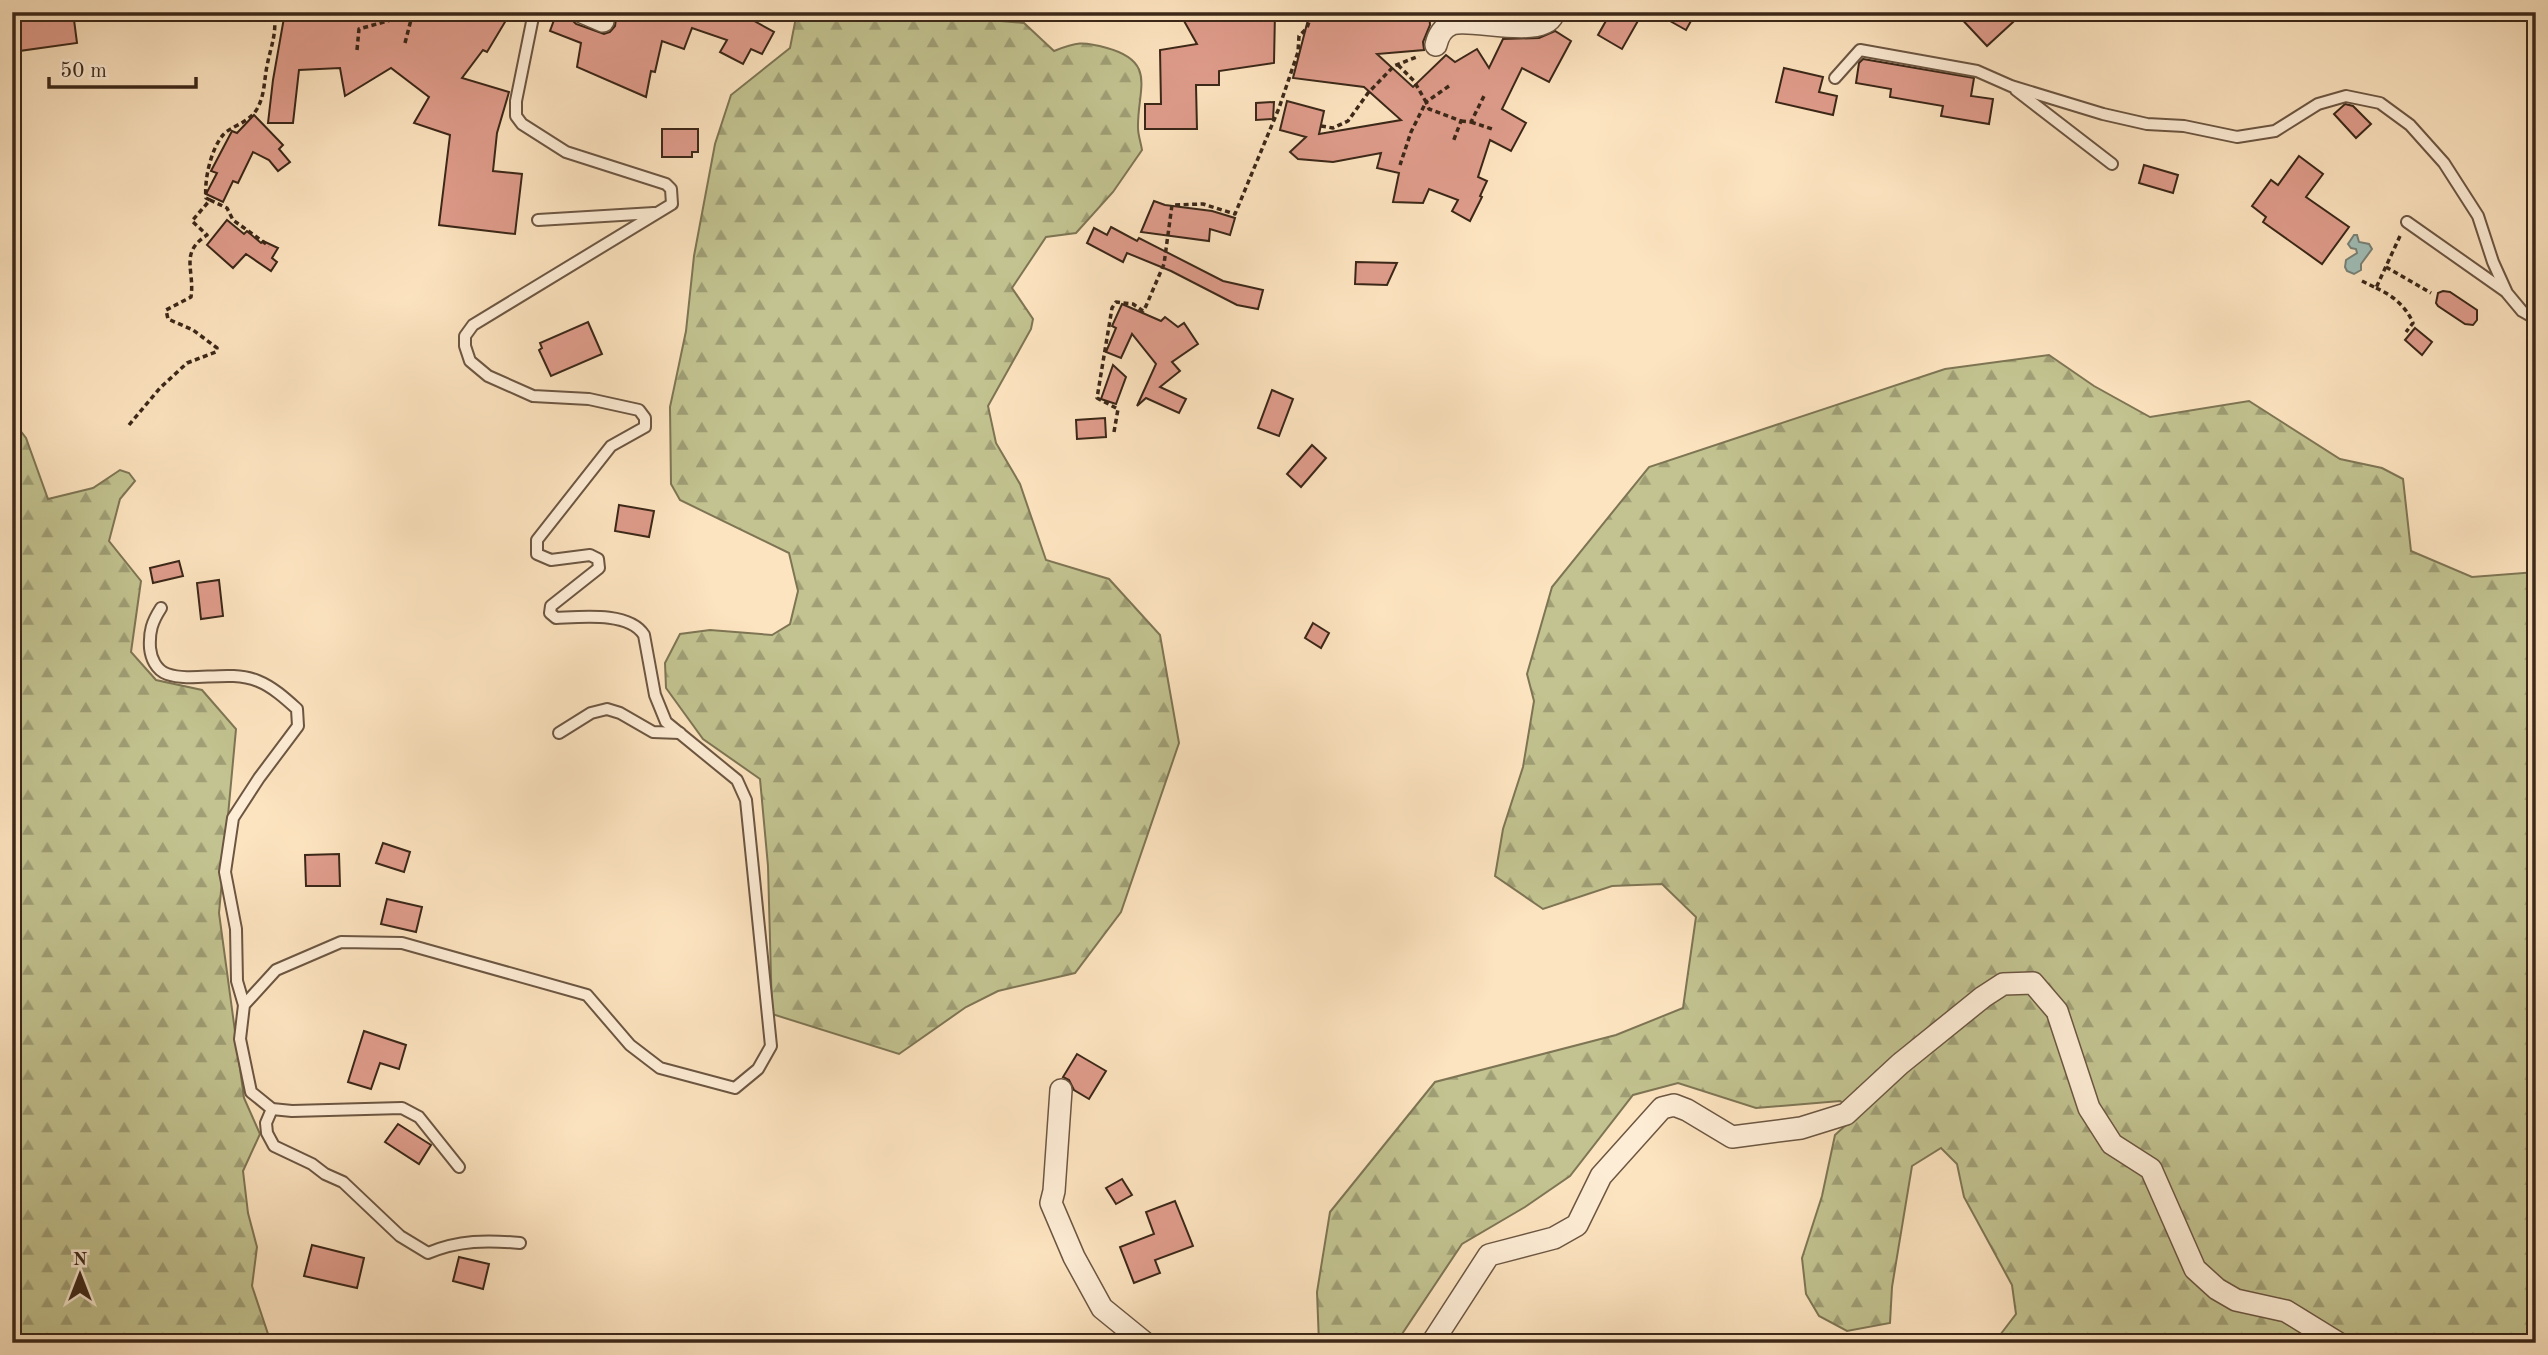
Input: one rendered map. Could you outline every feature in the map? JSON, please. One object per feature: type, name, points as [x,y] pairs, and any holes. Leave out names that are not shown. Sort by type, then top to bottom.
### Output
[{"type":"street","points":[[582,12],[603,21]]},
{"type":"street","points":[[1436,45],[1437,37],[1445,27],[1454,23],[1511,27],[1548,23],[1553,19],[1554,12]]},
{"type":"street","points":[[1432,1343],[1489,1255],[1554,1238],[1577,1226],[1601,1176],[1662,1108],[1674,1105],[1687,1110],[1732,1137],[1801,1128],[1846,1114],[1900,1064],[1983,997],[2003,984],[2033,982],[2057,1011],[2089,1108],[2112,1144],[2151,1169],[2195,1269],[2217,1289],[2236,1300],[2286,1311],[2338,1343]]},
{"type":"street","points":[[1061,1090],[1051,1203],[1074,1257],[1101,1308],[1145,1343]]},
{"type":"lane","points":[[244,1005],[276,970],[341,942],[402,943],[587,995],[630,1045],[660,1068],[735,1088],[758,1069],[771,1046],[746,800],[737,780],[666,722],[655,695],[644,635],[639,627],[606,617],[556,618],[550,613],[551,606],[599,568],[598,559],[590,555],[551,559],[537,554],[537,540],[611,446],[645,427],[645,418],[639,410],[589,399],[533,396],[488,376],[470,361],[465,336],[473,325],[672,204],[671,189],[666,184],[566,152],[522,124],[516,116],[516,101],[534,12]]},
{"type":"lane","points":[[1835,78],[1860,50],[1977,71],[2011,86],[2103,114],[2147,124],[2184,126],[2237,137],[2275,131],[2318,104],[2346,96],[2380,103],[2410,125],[2444,163],[2478,216],[2493,262],[2507,293]]},
{"type":"lane","points":[[2011,86],[2112,164]]},
{"type":"lane","points":[[538,220],[657,212]]},
{"type":"lane","points":[[2407,222],[2507,293],[2522,311],[2536,319]]},
{"type":"lane","points":[[161,608],[149,628],[150,652],[156,666],[166,673],[230,675],[257,680],[298,709],[298,726],[233,818],[225,872],[236,929],[237,981],[244,1005],[240,1039],[251,1092],[272,1109],[292,1111],[402,1108],[419,1117],[460,1167]]},
{"type":"lane","points":[[559,733],[591,713],[607,709],[620,713],[653,732],[680,733]]},
{"type":"lane","points":[[272,1109],[266,1123],[267,1133],[274,1146],[343,1182],[408,1243],[428,1253],[449,1244],[483,1240],[520,1243]]},
{"type":"path","points":[[270,246],[233,220],[227,208],[206,198],[206,193],[207,172],[222,135],[235,129],[257,110],[264,92],[267,66],[276,33],[274,12]]},
{"type":"path","points":[[1114,432],[1118,409],[1097,398],[1112,308],[1116,302],[1133,304],[1143,311],[1146,306],[1164,264],[1172,205],[1203,204],[1235,214],[1279,108],[1298,52],[1299,36],[1307,28],[1312,12]]},
{"type":"path","points":[[357,50],[359,29],[413,15],[405,43]]},
{"type":"path","points":[[1321,126],[1333,128],[1348,121],[1368,93],[1398,65],[1433,50],[1436,45]]},
{"type":"path","points":[[1398,65],[1414,81],[1429,109],[1492,129]]},
{"type":"path","points":[[1400,165],[1411,132],[1426,102],[1449,86]]},
{"type":"path","points":[[1471,122],[1484,96]]},
{"type":"path","points":[[1454,142],[1461,121]]},
{"type":"path","points":[[129,425],[160,388],[187,363],[216,352],[217,348],[192,330],[168,318],[166,310],[191,297],[190,257],[194,243],[207,235],[192,222],[211,200]]},
{"type":"path","points":[[2376,288],[2407,222]]},
{"type":"path","points":[[2386,267],[2431,293]]},
{"type":"path","points":[[2362,281],[2392,295],[2413,323],[2406,332]]},
{"type":"green space","points":[[797,12],[898,12],[1024,23],[1054,51],[1085,43],[1123,54],[1139,69],[1141,79],[1138,128],[1142,150],[1113,192],[1076,233],[1046,237],[1012,288],[1033,319],[1031,329],[988,406],[996,443],[1020,484],[1046,560],[1109,579],[1160,635],[1179,743],[1121,912],[1075,973],[998,991],[966,1007],[899,1054],[772,1014],[768,866],[760,779],[703,739],[666,688],[665,663],[680,634],[710,630],[772,635],[790,624],[798,591],[789,553],[680,500],[671,484],[670,407],[686,331],[694,256],[715,144],[731,95],[790,48]]},
{"type":"green space","points":[[2049,355],[2094,386],[2150,417],[2249,401],[2340,459],[2382,468],[2403,479],[2411,551],[2472,577],[2536,572],[2536,1343],[1999,1343],[1997,1339],[2016,1314],[2012,1285],[1964,1197],[1957,1164],[1941,1148],[1912,1166],[1892,1287],[1890,1323],[1847,1331],[1819,1316],[1806,1294],[1802,1258],[1822,1196],[1835,1135],[1858,1114],[1840,1101],[1756,1108],[1678,1083],[1633,1095],[1570,1176],[1525,1207],[1462,1244],[1396,1343],[1319,1343],[1317,1292],[1330,1212],[1435,1082],[1616,1035],[1683,1008],[1696,917],[1662,884],[1612,886],[1543,909],[1495,876],[1503,829],[1523,767],[1534,701],[1527,674],[1552,587],[1649,467],[1945,369]]},
{"type":"green space","points":[[12,420],[26,438],[48,499],[93,488],[120,470],[129,473],[135,481],[120,499],[109,541],[141,581],[131,652],[156,680],[202,690],[236,729],[219,913],[244,1098],[260,1134],[243,1171],[248,1213],[257,1247],[252,1286],[271,1343],[12,1343]]},
{"type":"water","points":[[2354,235],[2357,235],[2359,242],[2369,244],[2372,249],[2361,264],[2361,270],[2354,274],[2345,267],[2346,260],[2357,253],[2356,249],[2348,244]]},
{"type":"building","points":[[14,12],[73,12],[77,43],[19,51]]},
{"type":"building","points":[[285,12],[511,12],[487,52],[483,50],[462,78],[509,92],[497,133],[493,171],[522,174],[515,234],[439,225],[450,135],[414,123],[429,97],[391,68],[345,96],[340,68],[299,70],[293,123],[268,123]]},
{"type":"building","points":[[557,12],[569,12],[576,24],[604,34],[615,26],[613,12],[738,12],[774,32],[762,54],[751,49],[743,64],[720,52],[727,40],[692,28],[684,49],[662,41],[655,72],[651,71],[646,97],[577,67],[581,43],[550,31]]},
{"type":"building","points":[[1179,12],[1275,12],[1274,63],[1219,71],[1219,85],[1196,85],[1197,129],[1145,129],[1145,104],[1161,104],[1160,50],[1197,44]]},
{"type":"building","points":[[1310,12],[1429,12],[1430,25],[1423,42],[1424,50],[1377,54],[1413,87],[1446,55],[1455,62],[1477,49],[1489,68],[1503,39],[1539,38],[1555,31],[1571,41],[1549,82],[1522,68],[1502,109],[1526,123],[1511,151],[1490,140],[1478,177],[1487,181],[1470,221],[1452,211],[1458,200],[1429,189],[1423,203],[1393,202],[1399,173],[1377,168],[1381,153],[1333,162],[1298,159],[1290,152],[1306,137],[1280,130],[1287,101],[1324,111],[1319,134],[1401,120],[1364,87],[1293,78]]},
{"type":"building","points":[[1611,12],[1643,12],[1622,49],[1598,35]]},
{"type":"building","points":[[1654,12],[1696,12],[1686,30]]},
{"type":"building","points":[[1955,12],[2024,12],[1987,46]]},
{"type":"building","points":[[1863,59],[1974,78],[1971,96],[1993,99],[1989,124],[1941,116],[1943,106],[1890,97],[1891,89],[1856,83],[1859,63]]},
{"type":"building","points":[[1784,68],[1823,77],[1819,92],[1837,96],[1833,115],[1776,102]]},
{"type":"building","points":[[1274,102],[1273,119],[1256,120],[1256,103]]},
{"type":"building","points":[[2345,104],[2353,106],[2371,124],[2356,138],[2334,114]]},
{"type":"building","points":[[254,115],[283,145],[279,149],[290,162],[278,171],[269,160],[253,152],[238,183],[233,181],[223,202],[206,194],[217,173],[211,171],[232,131],[237,133]]},
{"type":"building","points":[[662,129],[698,129],[698,152],[692,152],[692,157],[662,157]]},
{"type":"building","points":[[2299,156],[2323,174],[2306,197],[2349,227],[2322,264],[2263,222],[2266,217],[2252,206],[2271,180],[2278,185]]},
{"type":"building","points":[[2144,165],[2178,175],[2173,193],[2139,183]]},
{"type":"building","points":[[1154,201],[1212,211],[1235,218],[1230,235],[1210,229],[1209,241],[1141,232]]},
{"type":"building","points":[[227,220],[244,234],[247,231],[261,243],[263,241],[278,248],[272,258],[277,262],[271,271],[246,254],[233,268],[207,245]]},
{"type":"building","points":[[1111,227],[1137,241],[1139,238],[1223,281],[1263,290],[1258,309],[1237,305],[1171,271],[1127,253],[1123,262],[1087,243],[1094,228],[1107,235]]},
{"type":"building","points":[[1356,262],[1397,263],[1387,285],[1355,284]]},
{"type":"building","points":[[2450,292],[2477,310],[2477,320],[2473,325],[2465,324],[2438,306],[2438,293]]},
{"type":"building","points":[[1122,304],[1161,321],[1165,317],[1178,327],[1184,323],[1198,344],[1172,362],[1180,371],[1160,387],[1186,399],[1179,413],[1146,398],[1137,406],[1156,364],[1132,334],[1121,358],[1106,352],[1116,328],[1112,326]]},
{"type":"building","points":[[588,322],[602,354],[551,376],[539,350],[542,348],[540,343]]},
{"type":"building","points":[[2415,328],[2432,342],[2422,355],[2405,340]]},
{"type":"building","points":[[1113,365],[1126,377],[1116,404],[1101,399]]},
{"type":"building","points":[[1272,390],[1293,399],[1279,436],[1258,428]]},
{"type":"building","points":[[1105,418],[1106,437],[1077,439],[1076,420]]},
{"type":"building","points":[[1312,445],[1326,458],[1301,487],[1287,474]]},
{"type":"building","points":[[619,505],[654,511],[649,537],[615,531]]},
{"type":"building","points":[[179,561],[183,576],[153,583],[150,568]]},
{"type":"building","points":[[219,580],[223,616],[201,619],[197,583]]},
{"type":"building","points":[[1313,623],[1329,633],[1321,648],[1305,638]]},
{"type":"building","points":[[383,843],[410,852],[404,872],[376,863]]},
{"type":"building","points":[[339,854],[340,886],[306,886],[305,855]]},
{"type":"building","points":[[387,899],[422,907],[416,932],[381,924]]},
{"type":"building","points":[[364,1031],[406,1045],[399,1069],[380,1063],[371,1089],[348,1082]]},
{"type":"building","points":[[1077,1054],[1106,1071],[1089,1099],[1074,1090],[1069,1080],[1063,1077]]},
{"type":"building","points":[[398,1124],[431,1145],[419,1164],[385,1142]]},
{"type":"building","points":[[1122,1179],[1132,1195],[1116,1204],[1106,1188]]},
{"type":"building","points":[[1175,1201],[1193,1246],[1155,1260],[1160,1273],[1134,1283],[1120,1247],[1154,1234],[1146,1212]]},
{"type":"building","points":[[312,1245],[364,1258],[357,1288],[304,1276]]},
{"type":"building","points":[[459,1257],[489,1264],[483,1289],[453,1281]]}]
